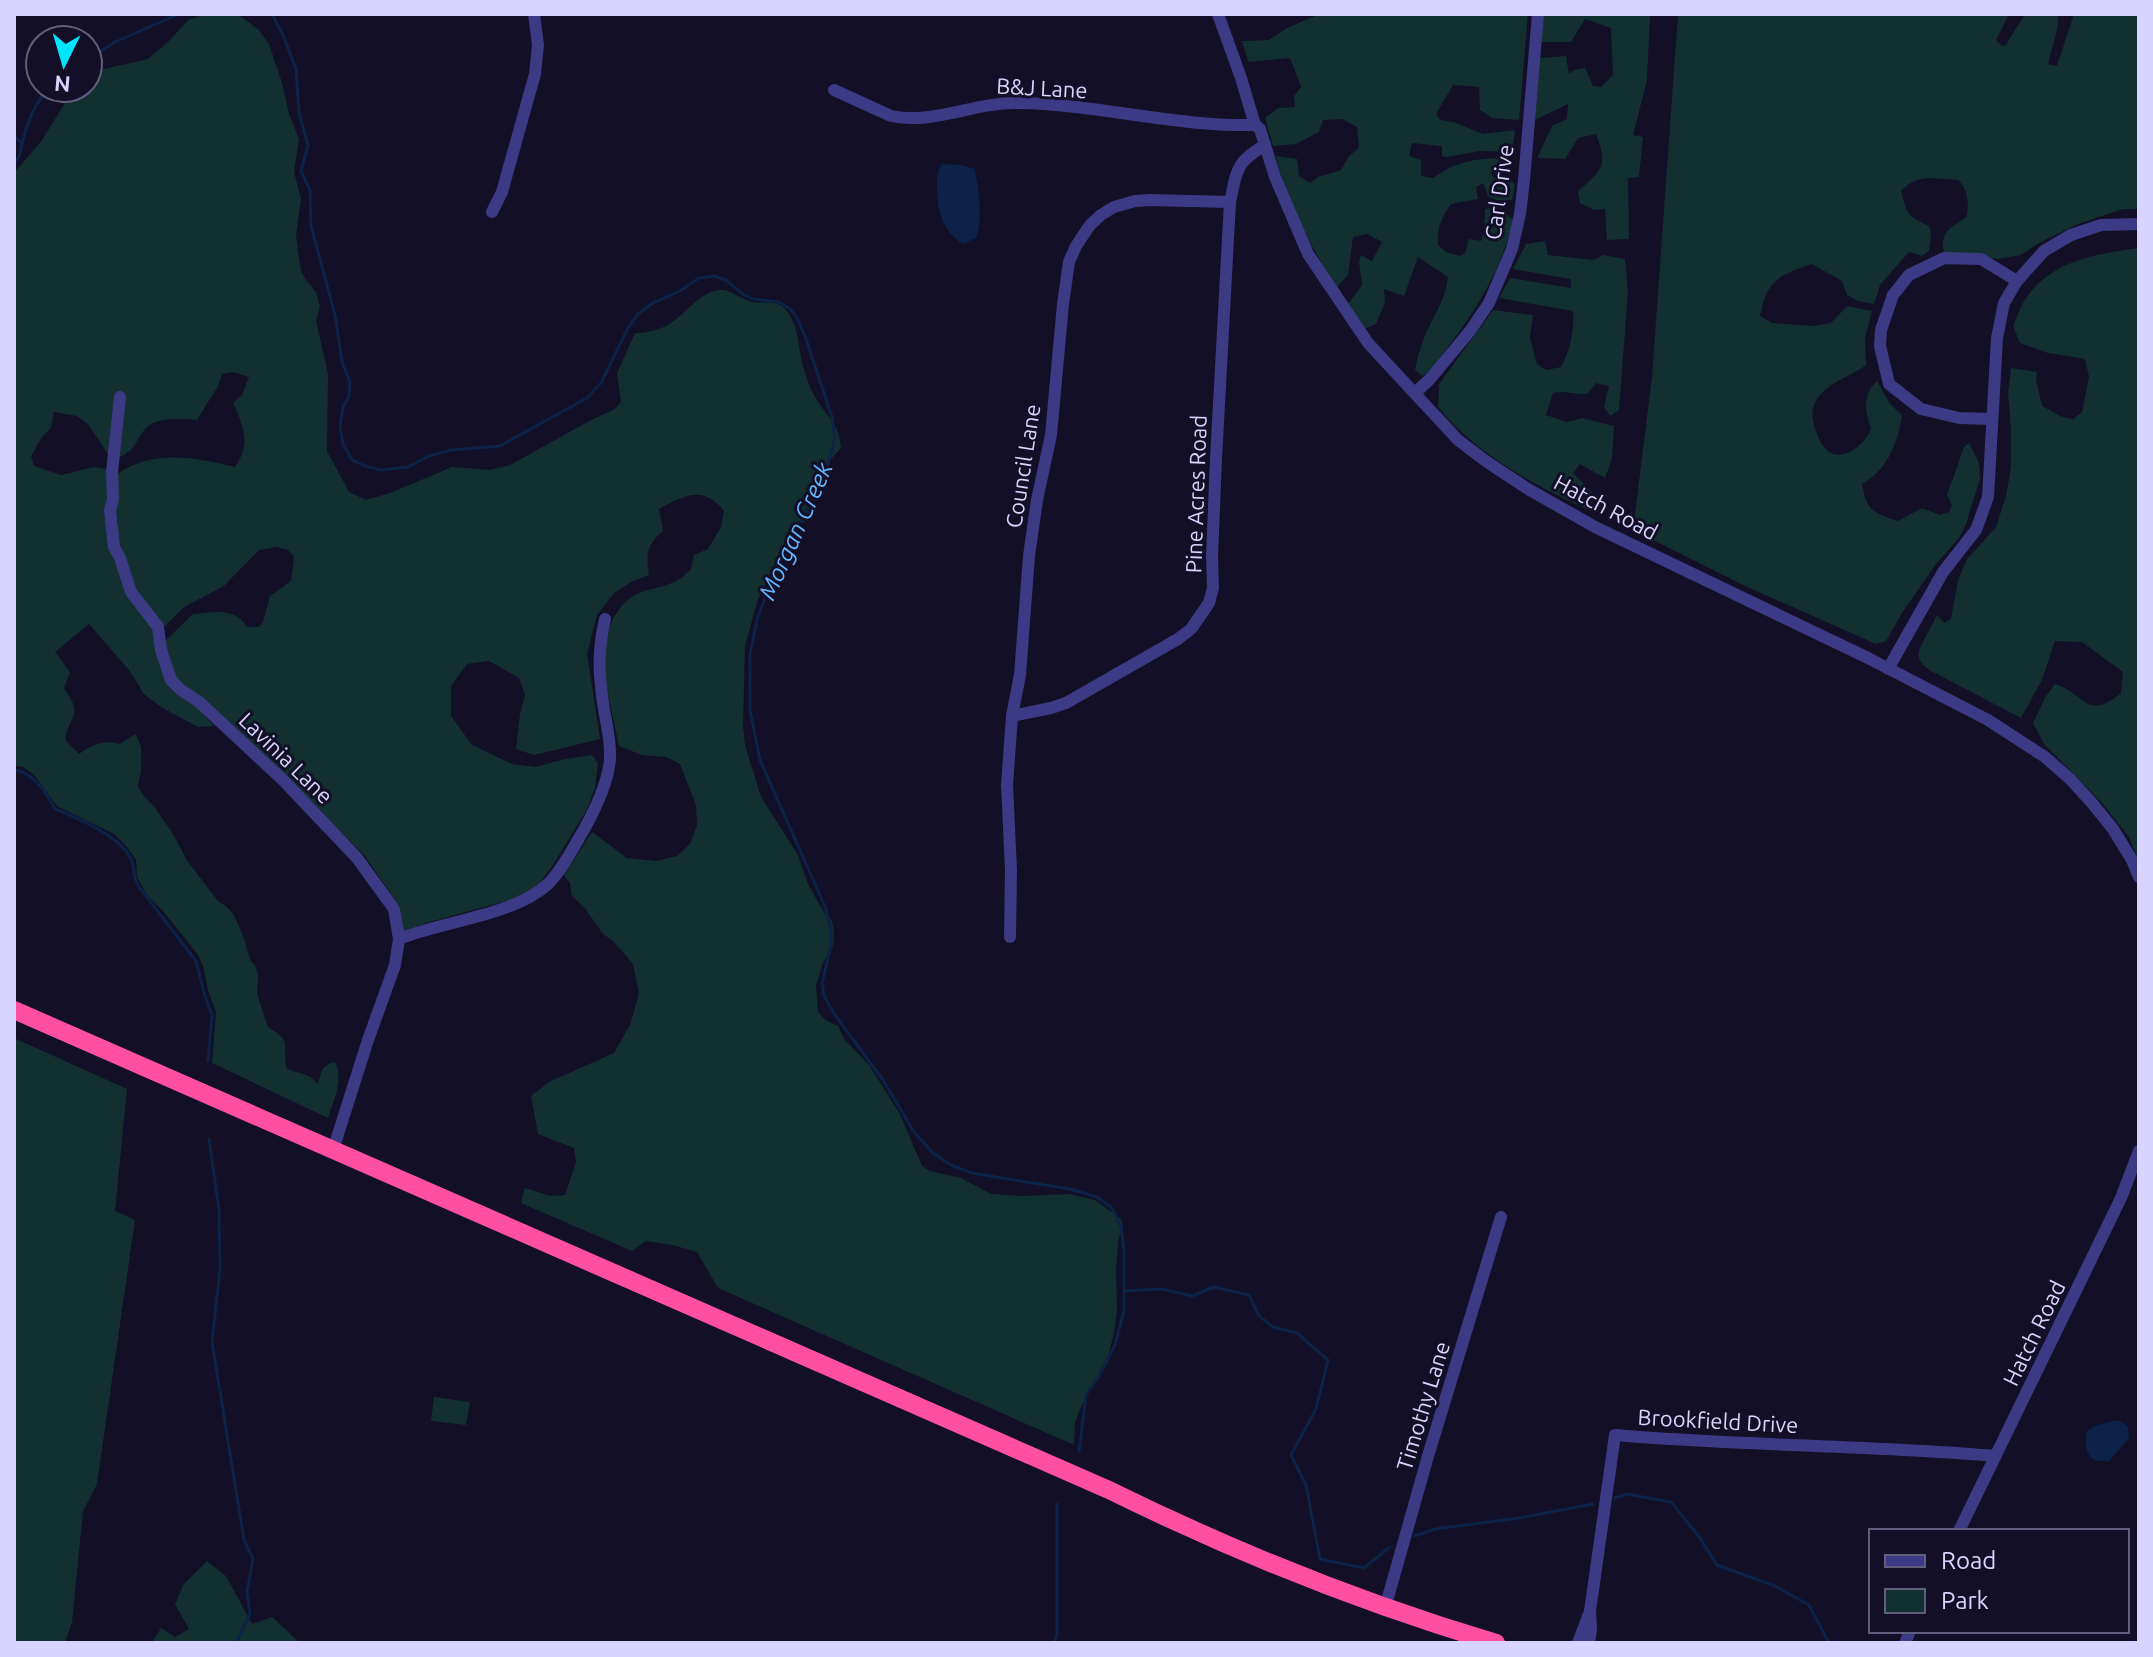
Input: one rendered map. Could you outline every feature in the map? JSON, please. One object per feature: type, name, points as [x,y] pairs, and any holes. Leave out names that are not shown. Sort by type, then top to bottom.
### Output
[{"type":"highway","points":[[14,1010],[1097,1484],[1233,1549],[1385,1608],[1496,1643]]},
{"type":"street","points":[[492,212],[502,192],[535,74],[538,45],[534,14]]},
{"type":"street","name":"Hatch Road","points":[[1218,14],[1255,125],[1260,129],[1275,177],[1308,254],[1368,343],[1458,440],[1565,511],[1629,545],[1988,720],[2045,757],[2092,803],[2113,829],[2139,877]]},
{"type":"street","name":"Carl Drive","points":[[1415,393],[1470,331],[1489,303],[1512,249],[1524,180],[1538,14]]},
{"type":"street","name":"B&J Lane","points":[[834,90],[901,118],[927,117],[990,104],[1017,103],[1067,106],[1204,125],[1255,125]]},
{"type":"street","points":[[1230,202],[1238,166],[1265,145]]},
{"type":"street","name":"Council Lane","points":[[1010,937],[1007,785],[1012,716],[1020,675],[1029,556],[1051,435],[1069,262],[1090,225],[1101,215],[1125,203],[1150,200],[1230,202]]},
{"type":"street","name":"Pine Acres Road","points":[[1012,716],[1066,703],[1150,655],[1191,629],[1209,603],[1213,588],[1216,459],[1230,202]]},
{"type":"street","points":[[1888,669],[1943,572],[1976,530],[1988,497],[1997,338],[2004,303],[2017,281],[2044,251],[2071,235],[2101,225],[2139,224]]},
{"type":"street","points":[[1992,419],[1959,418],[1921,409],[1889,384],[1880,346],[1881,330],[1893,295],[1909,275],[1944,258],[1981,259],[2017,281]]},
{"type":"street","name":"Lavinia Lane","points":[[120,397],[110,510],[114,547],[131,592],[158,627],[161,650],[171,680],[284,781],[357,858],[394,909],[399,939],[395,965],[333,1150]]},
{"type":"street","points":[[399,939],[493,912],[526,899],[548,884],[567,858],[587,824],[605,782],[610,758],[600,677],[599,646],[605,619]]},
{"type":"street","name":"Hatch Road","points":[[1960,1529],[2115,1211],[2139,1151]]},
{"type":"street","name":"Timothy Lane","points":[[1385,1608],[1501,1217]]},
{"type":"street","name":"Brookfield Drive","points":[[1589,1643],[1590,1611],[1615,1435],[1995,1456]]},
{"type":"street","name":"Brookfield Drive","points":[[1578,1643],[1590,1611]]},
{"type":"green space","points":[[206,14],[237,14],[258,29],[269,44],[299,139],[294,172],[301,199],[296,236],[301,271],[316,292],[320,306],[316,320],[328,374],[327,451],[349,492],[366,500],[452,467],[490,470],[510,465],[615,409],[621,402],[617,373],[635,333],[666,326],[713,291],[727,291],[749,301],[776,304],[789,314],[809,384],[836,427],[841,448],[822,469],[815,485],[818,494],[811,515],[796,526],[758,599],[745,646],[745,745],[761,797],[798,855],[807,882],[832,921],[833,946],[823,963],[816,986],[818,1011],[824,1019],[838,1026],[845,1040],[869,1065],[900,1114],[922,1166],[930,1171],[961,1178],[991,1194],[1070,1194],[1095,1200],[1121,1219],[1123,1226],[1118,1241],[1114,1333],[1109,1353],[1075,1423],[1074,1445],[718,1288],[697,1252],[646,1241],[632,1251],[521,1203],[525,1188],[550,1196],[565,1195],[576,1162],[574,1148],[538,1134],[531,1096],[549,1082],[614,1053],[630,1025],[639,994],[633,964],[572,896],[570,883],[564,875],[592,832],[627,858],[657,861],[677,856],[690,844],[697,825],[696,805],[680,764],[666,757],[642,755],[619,746],[605,668],[609,629],[617,612],[630,598],[641,592],[678,580],[691,569],[694,555],[708,549],[721,527],[724,511],[709,498],[693,495],[659,509],[663,531],[648,550],[649,575],[614,593],[597,615],[587,654],[600,739],[534,755],[516,749],[525,695],[519,678],[489,661],[467,664],[451,686],[451,716],[472,745],[512,764],[535,767],[592,755],[598,763],[595,788],[586,811],[539,884],[517,898],[402,932],[400,907],[364,855],[230,723],[175,678],[166,651],[165,641],[193,614],[230,613],[247,627],[259,627],[270,596],[291,581],[294,557],[288,550],[277,547],[259,550],[224,586],[184,607],[165,626],[159,625],[133,592],[125,558],[118,546],[118,522],[114,509],[117,503],[116,475],[144,461],[158,458],[189,458],[235,467],[243,451],[244,435],[233,403],[242,395],[249,377],[233,372],[222,374],[197,420],[156,422],[145,429],[132,448],[118,458],[126,395],[117,394],[110,457],[88,424],[77,416],[54,412],[51,428],[31,456],[34,466],[61,475],[94,467],[107,469],[111,547],[126,595],[153,627],[157,654],[167,683],[177,694],[194,704],[214,726],[198,727],[144,694],[129,670],[89,624],[55,652],[70,672],[64,688],[74,711],[66,741],[79,754],[98,744],[119,744],[136,734],[141,747],[138,786],[173,834],[188,862],[218,901],[234,915],[250,960],[255,965],[257,994],[268,1027],[284,1042],[287,1069],[308,1076],[318,1084],[324,1068],[335,1062],[339,1076],[328,1118],[212,1063],[216,1012],[203,966],[198,955],[147,895],[137,877],[136,860],[114,834],[57,806],[34,775],[23,767],[14,766],[14,173],[42,140],[64,104],[104,104],[104,69],[148,59],[188,20]]},
{"type":"green space","points":[[1320,14],[1528,14],[1519,120],[1492,118],[1480,110],[1479,87],[1453,85],[1436,114],[1440,120],[1454,122],[1483,134],[1515,130],[1512,152],[1479,151],[1447,157],[1442,156],[1442,146],[1412,143],[1409,156],[1421,160],[1421,176],[1433,178],[1470,161],[1511,158],[1505,169],[1490,172],[1494,178],[1506,178],[1515,184],[1512,200],[1496,200],[1488,196],[1483,183],[1476,187],[1478,199],[1451,204],[1442,219],[1438,245],[1446,252],[1460,256],[1465,253],[1469,239],[1481,241],[1485,209],[1500,211],[1513,220],[1499,263],[1480,301],[1442,355],[1422,376],[1415,370],[1418,358],[1445,293],[1448,277],[1418,257],[1404,296],[1384,289],[1385,303],[1376,324],[1362,330],[1346,307],[1362,285],[1361,255],[1372,261],[1382,242],[1367,234],[1353,237],[1348,275],[1336,288],[1292,207],[1276,156],[1297,159],[1299,176],[1310,183],[1318,177],[1341,170],[1349,156],[1359,148],[1357,127],[1342,119],[1323,120],[1319,132],[1296,144],[1273,146],[1265,118],[1278,108],[1295,107],[1294,96],[1301,87],[1290,58],[1248,62],[1242,41],[1269,40],[1289,27]]},
{"type":"green space","points":[[1543,14],[1650,14],[1647,80],[1633,135],[1643,137],[1639,177],[1628,178],[1629,239],[1607,240],[1605,209],[1594,210],[1580,203],[1578,191],[1601,166],[1602,153],[1596,134],[1578,138],[1565,159],[1537,158],[1552,126],[1567,119],[1568,104],[1535,120],[1538,58],[1566,56],[1569,74],[1585,68],[1593,86],[1601,87],[1613,75],[1611,28],[1585,19],[1571,42],[1539,42]]},
{"type":"green space","points":[[1678,14],[2009,14],[1996,40],[2005,46],[2025,14],[2058,14],[2048,64],[2057,66],[2074,14],[2139,14],[2139,209],[2123,209],[2078,224],[2021,255],[1998,259],[1965,253],[1944,255],[1945,235],[1967,216],[1966,192],[1958,180],[1920,179],[1901,191],[1909,213],[1929,226],[1929,251],[1922,256],[1909,252],[1880,285],[1874,304],[1847,295],[1842,281],[1812,264],[1783,276],[1766,295],[1760,316],[1772,323],[1814,326],[1831,323],[1847,306],[1872,311],[1865,338],[1866,365],[1826,389],[1816,401],[1812,413],[1821,442],[1830,453],[1837,455],[1851,452],[1868,435],[1871,429],[1866,410],[1867,398],[1877,381],[1890,404],[1902,415],[1898,435],[1885,463],[1862,484],[1872,510],[1898,521],[1922,508],[1940,515],[1949,512],[1952,506],[1947,495],[1964,447],[1969,443],[1979,463],[1980,479],[1959,538],[1936,564],[1886,641],[1876,644],[1745,586],[1633,530],[1652,377]]},
{"type":"green space","points":[[1545,241],[1548,255],[1594,260],[1603,255],[1625,259],[1628,292],[1619,410],[1610,416],[1604,407],[1609,386],[1596,383],[1587,394],[1553,393],[1546,415],[1567,422],[1582,418],[1614,426],[1612,459],[1605,478],[1580,464],[1573,473],[1596,496],[1588,510],[1527,479],[1488,454],[1438,407],[1439,384],[1493,310],[1533,315],[1530,338],[1537,364],[1546,370],[1561,367],[1571,340],[1573,311],[1499,298],[1510,278],[1571,288],[1571,279],[1513,269],[1526,244]]},
{"type":"green space","points":[[2139,248],[2139,861],[2129,837],[2102,803],[2044,744],[2033,723],[2055,684],[2086,703],[2100,705],[2121,693],[2123,672],[2082,642],[2055,641],[2042,680],[2021,718],[1933,672],[1922,663],[1919,650],[1937,615],[1944,623],[1951,619],[1958,580],[1967,559],[1996,527],[2011,467],[2008,394],[2011,368],[2037,372],[2042,406],[2062,417],[2073,419],[2082,412],[2089,377],[2085,359],[2048,353],[2020,343],[2013,326],[2023,303],[2033,289],[2059,269],[2090,257]]},
{"type":"green space","points":[[14,1038],[127,1089],[115,1211],[135,1220],[97,1484],[83,1511],[72,1622],[65,1643],[14,1643]]},
{"type":"green space","points":[[434,1397],[470,1402],[466,1425],[431,1421]]},
{"type":"green space","points":[[207,1561],[226,1576],[252,1624],[272,1617],[300,1643],[152,1643],[161,1628],[175,1637],[189,1629],[175,1604],[184,1584]]},
{"type":"water","points":[[942,164],[975,169],[980,220],[976,238],[963,244],[950,233],[940,213],[937,178]]},
{"type":"water","points":[[2118,1420],[2128,1426],[2129,1438],[2109,1461],[2092,1458],[2087,1450],[2087,1431]]},
{"type":"waterway","name":"Morgan Creek","points":[[104,49],[179,14]]},
{"type":"waterway","name":"Morgan Creek","points":[[272,14],[296,69],[299,113],[308,145],[301,171],[310,190],[311,226],[335,315],[342,362],[350,382],[340,426],[343,444],[352,460],[381,470],[408,467],[429,456],[451,450],[500,446],[587,398],[601,383],[637,315],[699,278],[715,276],[753,299],[778,302],[796,316],[832,417],[835,438],[827,469],[758,616],[750,654],[750,710],[760,760],[826,909],[831,946],[822,983],[824,996],[883,1080],[914,1132],[933,1153],[951,1165],[972,1173],[1070,1189],[1097,1197],[1111,1207],[1121,1226],[1124,1311],[1115,1345],[1086,1395],[1079,1451]]},
{"type":"waterway","name":"Morgan Creek","points":[[14,163],[20,155],[25,133],[38,104]]},
{"type":"waterway","name":"Morgan Creek","points":[[14,136],[22,143]]},
{"type":"waterway","points":[[14,770],[33,779],[55,809],[107,835],[130,857],[139,887],[196,961],[212,1015],[208,1061]]},
{"type":"waterway","points":[[209,1139],[219,1210],[220,1270],[212,1342],[244,1540],[253,1559],[247,1592],[250,1614],[236,1643]]},
{"type":"waterway","points":[[1124,1291],[1161,1289],[1192,1296],[1214,1287],[1249,1295],[1259,1316],[1273,1327],[1297,1333],[1328,1360],[1316,1409],[1291,1455],[1306,1485],[1320,1559],[1364,1568],[1390,1547]]},
{"type":"waterway","points":[[1615,1498],[1626,1494],[1671,1502],[1717,1565],[1775,1586],[1809,1605],[1829,1643]]},
{"type":"waterway","name":"Morgan Creek","points":[[1053,1643],[1057,1635],[1057,1504]]},
{"type":"waterway","points":[[1415,1536],[1435,1529],[1593,1504]]}]
